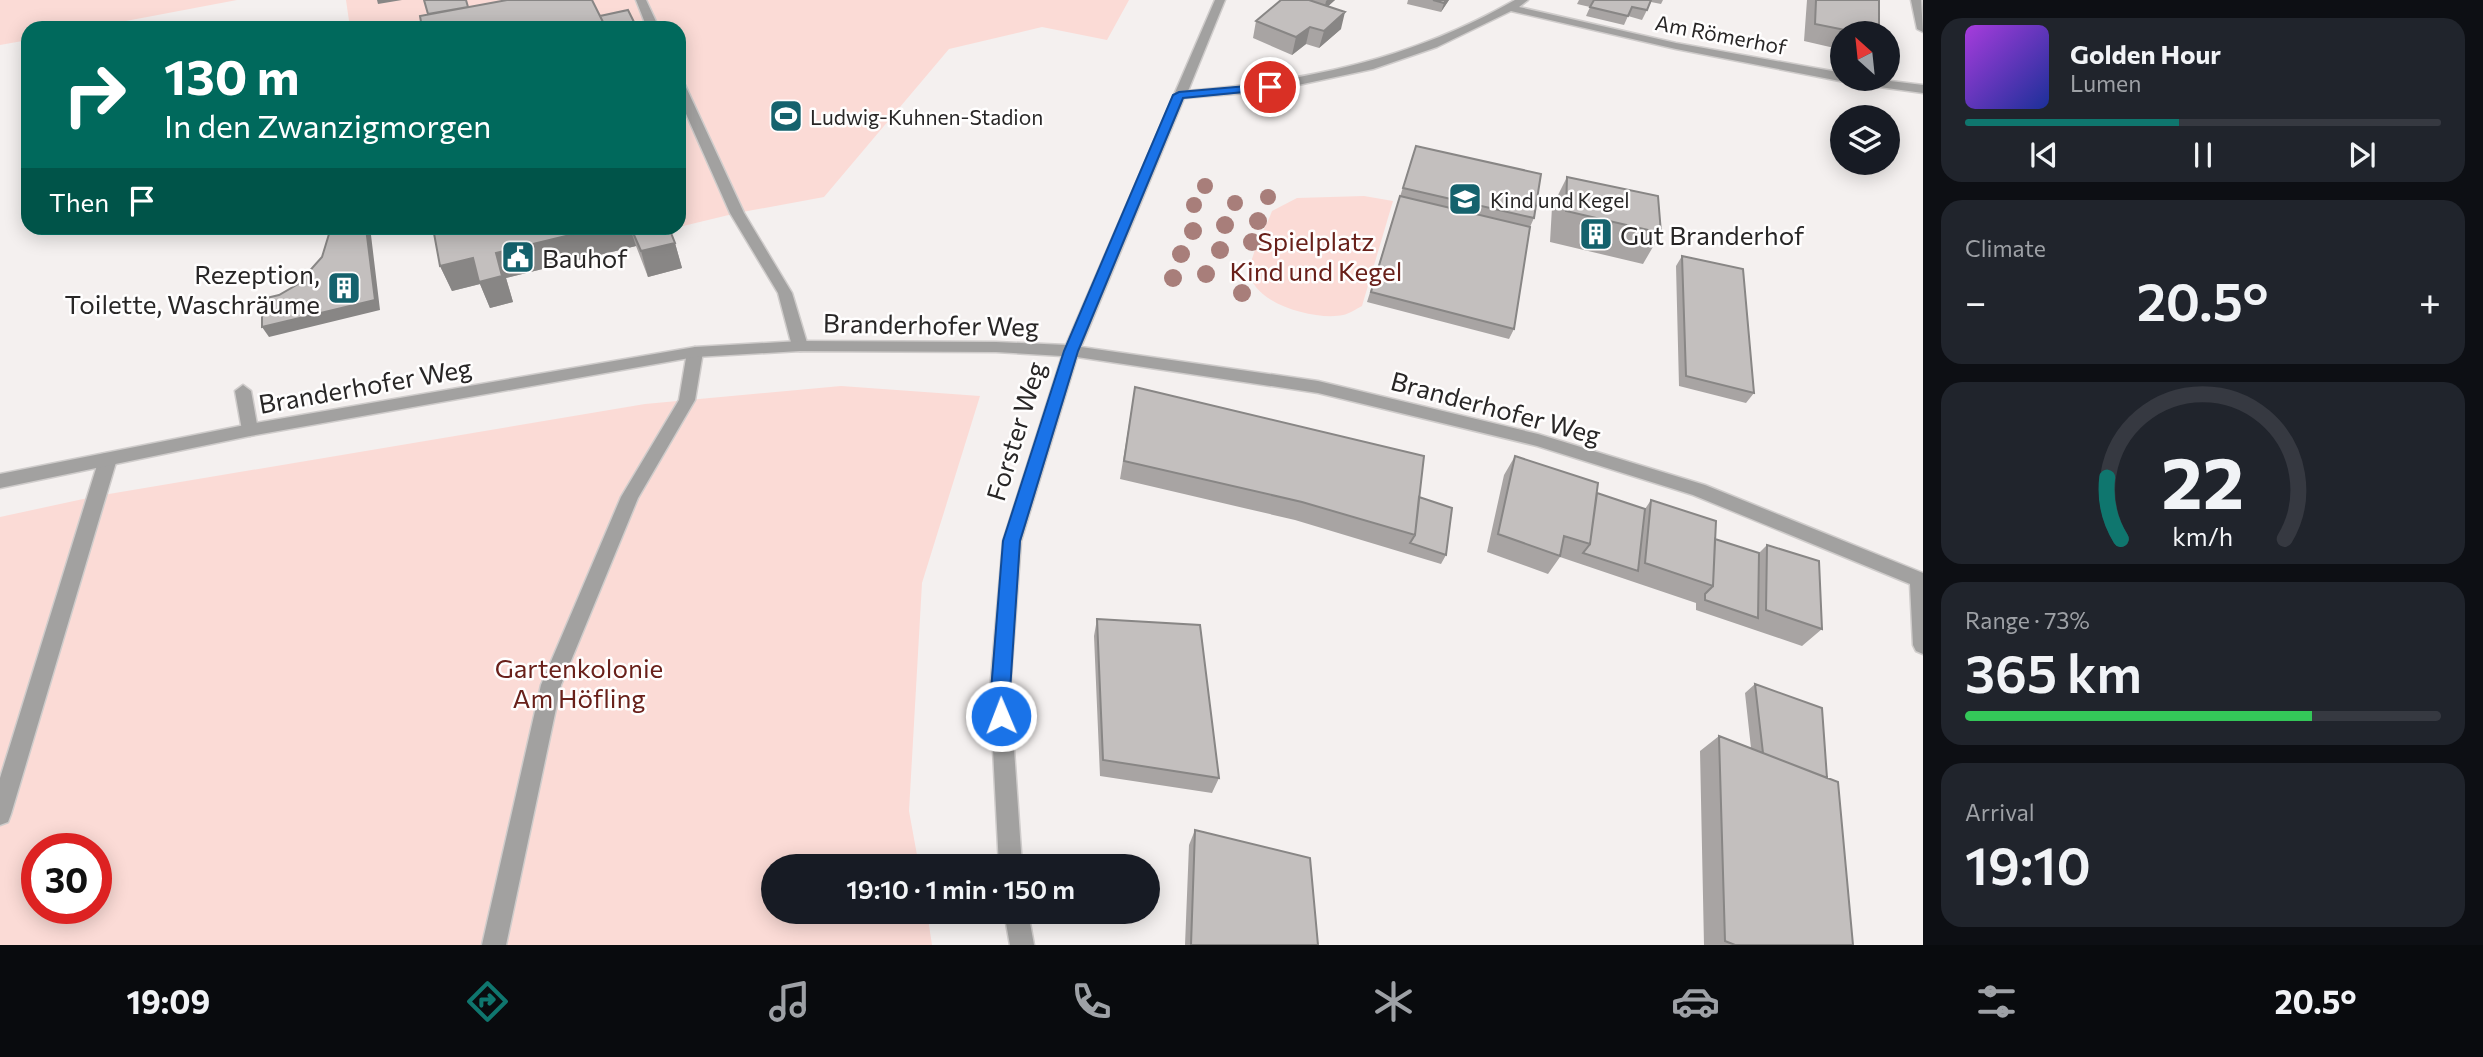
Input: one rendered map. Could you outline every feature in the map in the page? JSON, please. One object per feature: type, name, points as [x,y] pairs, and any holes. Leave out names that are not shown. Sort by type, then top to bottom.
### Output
[{"type":"street","points":[[641,0],[650,21]]},
{"type":"street","name":"Forster Weg","points":[[1009,854],[1000,691],[1012,541],[1071,351],[1220,0]]},
{"type":"street","points":[[1179,95],[1270,87],[1362,68],[1440,41],[1523,0]]},
{"type":"street","points":[[1916,0],[1923,29]]},
{"type":"street","name":"Am Römerhof","points":[[1510,8],[1676,46],[1830,75]]},
{"type":"street","points":[[1900,86],[1923,89]]},
{"type":"street","points":[[686,100],[737,213],[785,293],[800,346]]},
{"type":"street","name":"Branderhofer Weg","points":[[0,481],[250,430],[695,352],[800,346],[996,347],[1071,351],[1318,387],[1538,440],[1699,490],[1921,581]]},
{"type":"street","points":[[494,945],[551,685],[630,497],[687,400],[695,352]]},
{"type":"street","points":[[243,391],[250,430]]},
{"type":"street","points":[[0,814],[107,459]]},
{"type":"street","points":[[1921,581],[1923,645]]},
{"type":"street","points":[[1018,924],[1022,945]]},
{"type":"green space","points":[[0,0],[237,0],[126,21],[21,21],[21,41],[0,45]]},
{"type":"green space","name":"Ludwig-Kuhnen-Stadion","points":[[346,0],[1129,0],[1107,40],[1042,27],[949,49],[824,197],[686,225],[686,21],[349,21]]},
{"type":"green space","name":"Spielplatz Kind und Kegel","points":[[1364,196],[1393,201],[1362,306],[1343,315],[1317,315],[1285,307],[1259,291],[1252,280],[1250,268],[1272,211],[1297,198]]},
{"type":"green space","name":"Gartenkolonie Am Höfling","points":[[841,386],[980,396],[922,583],[909,811],[917,854],[761,854],[761,924],[929,924],[932,945],[0,945],[0,517],[97,496],[645,404]]},
{"type":"building","points":[[424,0],[466,0],[468,7],[428,14]]},
{"type":"building","points":[[507,0],[592,0],[602,21],[421,21],[420,16]]},
{"type":"building","points":[[1281,0],[1309,0],[1345,12],[1324,31],[1310,27],[1296,37],[1256,21]]},
{"type":"building","points":[[1594,0],[1651,0],[1647,10],[1632,7],[1628,16],[1590,7]]},
{"type":"building","points":[[1816,0],[1879,0],[1879,21],[1830,21],[1830,27],[1815,24]]},
{"type":"building","points":[[628,10],[634,21],[602,21],[600,16]]},
{"type":"building","points":[[1416,146],[1541,174],[1534,218],[1403,188]]},
{"type":"building","points":[[1567,177],[1658,196],[1661,233],[1566,211]]},
{"type":"building","points":[[1400,196],[1530,227],[1514,329],[1371,292]]},
{"type":"building","name":"Rezeption, Toilette, Waschräume","points":[[329,235],[367,235],[375,300],[262,327],[262,299],[279,295],[298,284],[322,257]]},
{"type":"building","points":[[434,235],[570,235],[496,253],[502,276],[479,282],[473,258],[440,266]]},
{"type":"building","points":[[634,235],[672,235],[675,243],[641,251]]},
{"type":"building","points":[[1682,256],[1743,269],[1754,393],[1686,376]]},
{"type":"building","points":[[1135,387],[1424,456],[1415,535],[1302,502],[1124,461]]},
{"type":"building","points":[[1515,456],[1598,483],[1590,544],[1564,536],[1560,556],[1498,534]]},
{"type":"building","points":[[1597,493],[1645,509],[1638,571],[1583,553],[1590,544]]},
{"type":"building","points":[[1419,497],[1452,508],[1446,555],[1410,543],[1415,535]]},
{"type":"building","points":[[1651,500],[1716,521],[1713,586],[1645,563]]},
{"type":"building","points":[[1715,539],[1759,553],[1758,618],[1705,600],[1705,594],[1713,586]]},
{"type":"building","points":[[1767,545],[1819,561],[1822,629],[1766,610]]},
{"type":"building","points":[[1097,619],[1200,625],[1219,778],[1103,760]]},
{"type":"building","points":[[1755,684],[1822,708],[1827,778],[1763,753]]},
{"type":"building","points":[[1719,736],[1838,782],[1853,945],[1735,945],[1725,941]]},
{"type":"building","points":[[1195,830],[1310,858],[1318,945],[1191,945]]},
{"type":"place","name":"Ludwig-Kuhnen-Stadion","points":[[786,116]]},
{"type":"place","name":"Kind und Kegel","points":[[1465,199]]},
{"type":"place","name":"Gut Branderhof","points":[[1596,234]]},
{"type":"place","name":"Bauhof","points":[[518,257]]},
{"type":"place","name":"Rezeption, Toilette, Waschräume","points":[[344,288]]},
{"type":"route","points":[[1001,716],[1000,691],[1012,541],[1071,351],[1179,95],[1270,87]]}]
